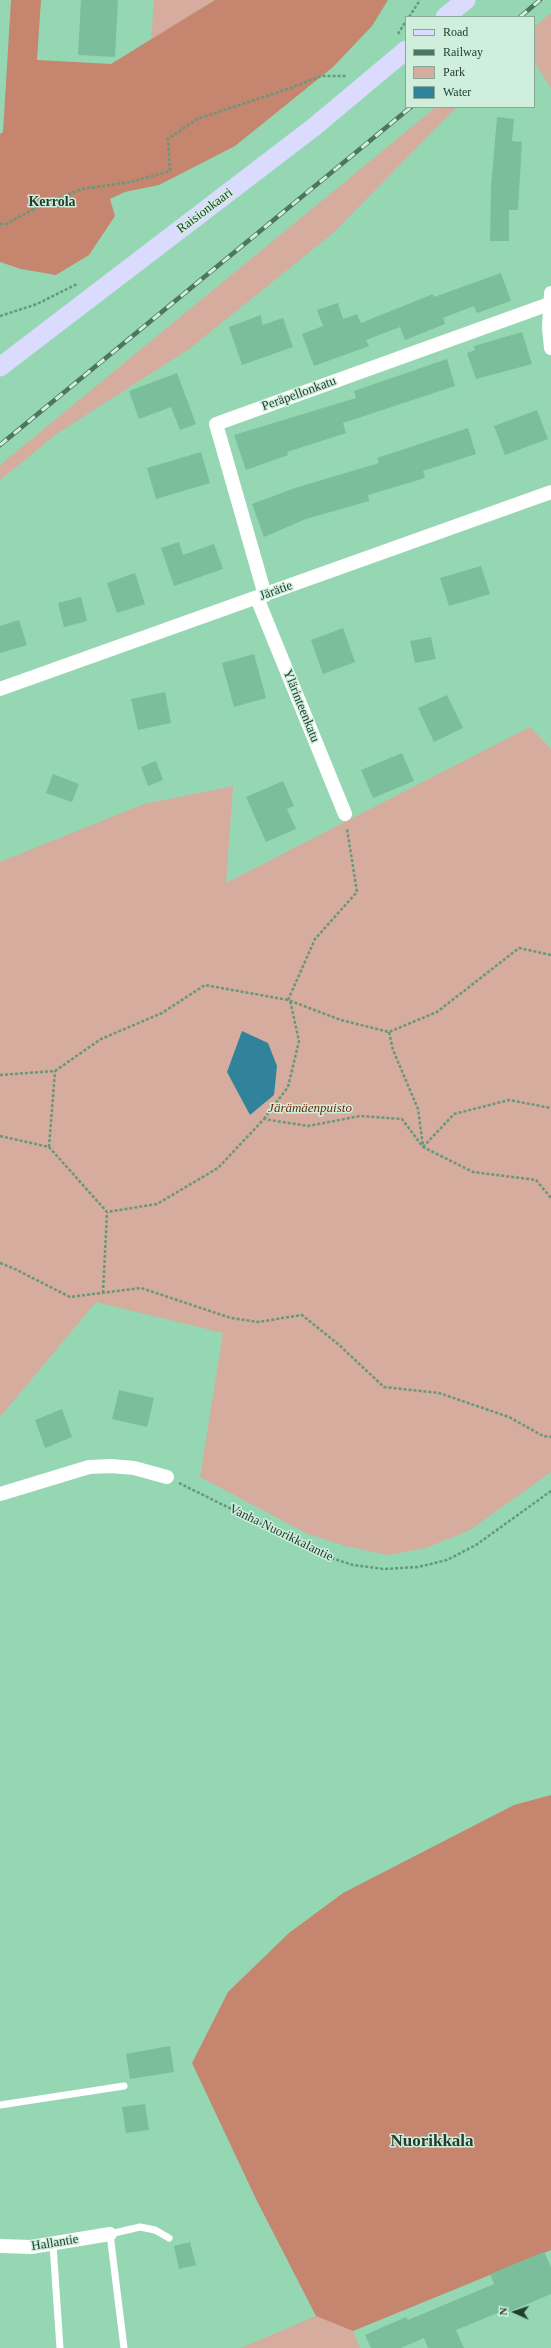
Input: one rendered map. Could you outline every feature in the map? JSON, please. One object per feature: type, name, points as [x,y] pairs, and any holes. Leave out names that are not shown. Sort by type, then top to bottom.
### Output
[{"type":"main road","points":[[446,16],[466,0]]},
{"type":"main road","name":"Raisionkaari","points":[[0,367],[314,127],[405,51]]},
{"type":"street","points":[[550,299],[551,348]]},
{"type":"street","name":"Peräpellonkatu","points":[[261,597],[216,424],[550,299]]},
{"type":"street","name":"Järätie","points":[[0,689],[261,597],[551,492]]},
{"type":"street","name":"Ylärinteenkatu","points":[[261,597],[345,814]]},
{"type":"street","points":[[0,1494],[89,1467],[111,1466],[134,1468],[166,1477]]},
{"type":"street","name":"Hallantie","points":[[0,2246],[15,2248],[53,2245],[110,2234]]},
{"type":"lane","points":[[0,2105],[124,2086]]},
{"type":"lane","points":[[124,2348],[110,2234],[140,2227],[155,2230],[169,2238]]},
{"type":"lane","points":[[53,2245],[60,2348]]},
{"type":"path","points":[[410,16],[420,0]]},
{"type":"path","points":[[0,224],[6,224],[44,204],[82,189],[131,182],[170,171],[168,139],[197,119],[288,89],[321,76],[353,76]]},
{"type":"path","points":[[0,311],[3,314]]},
{"type":"path","points":[[107,1212],[157,1204],[218,1168],[264,1119],[288,1087],[299,1041],[289,1000],[316,939],[358,892],[345,814]]},
{"type":"path","points":[[0,1075],[55,1071],[101,1039],[162,1013],[205,985],[289,1000],[341,1020],[389,1032],[437,1012],[519,948],[551,955]]},
{"type":"path","points":[[389,1032],[393,1050],[418,1109],[423,1147]]},
{"type":"path","points":[[49,1147],[55,1071]]},
{"type":"path","points":[[423,1147],[454,1114],[509,1100],[551,1108]]},
{"type":"path","points":[[264,1119],[308,1126],[360,1116],[402,1119],[423,1147],[473,1172],[536,1180],[551,1198]]},
{"type":"path","points":[[0,1136],[49,1147],[107,1212],[103,1293]]},
{"type":"path","points":[[0,1263],[70,1297],[141,1288],[231,1318],[258,1322],[302,1314],[338,1344],[384,1387],[439,1393],[508,1417],[543,1436],[551,1437]]},
{"type":"path","name":"Vanha Nuorikkalantie","points":[[166,1477],[328,1557],[353,1565],[384,1569],[418,1567],[447,1560],[476,1545],[551,1491]]},
{"type":"green space","points":[[154,0],[215,0],[151,40]]},
{"type":"green space","points":[[551,13],[551,88],[535,64],[535,26]]},
{"type":"green space","points":[[435,108],[456,108],[332,234],[189,349],[58,433],[0,480],[0,465]]},
{"type":"green space","name":"Järämäenpuisto","points":[[530,727],[551,749],[551,1472],[470,1530],[426,1548],[388,1555],[345,1546],[308,1534],[200,1477],[223,1333],[96,1302],[0,1417],[0,862],[144,804],[233,786],[226,883]]},
{"type":"green space","points":[[316,2316],[353,2331],[360,2348],[241,2348]]},
{"type":"shaded area","points":[[11,0],[41,0],[37,60],[111,64],[215,0],[388,0],[372,26],[333,67],[235,146],[159,185],[125,192],[110,199],[115,216],[89,255],[56,275],[21,269],[0,262],[0,134],[3,132]]},
{"type":"shaded area","points":[[551,1795],[551,2250],[353,2331],[316,2316],[256,2199],[192,2063],[228,1992],[289,1933],[343,1893],[514,1805]]},
{"type":"water","points":[[242,1031],[268,1043],[277,1066],[274,1095],[250,1115],[227,1072]]},
{"type":"building","points":[[81,0],[118,0],[115,57],[78,55]]},
{"type":"building","points":[[497,117],[514,119],[512,141],[522,142],[518,210],[509,210],[509,241],[490,241],[491,187]]},
{"type":"building","points":[[501,273],[511,301],[477,313],[474,306],[443,318],[445,324],[405,340],[400,327],[366,340],[369,346],[314,366],[302,334],[323,326],[317,310],[338,303],[343,319],[357,314],[361,323],[433,294],[434,297]]},
{"type":"building","points":[[261,315],[262,325],[283,318],[293,347],[242,365],[229,327]]},
{"type":"building","points":[[522,332],[532,364],[476,379],[467,353],[475,350],[474,346]]},
{"type":"building","points":[[447,359],[455,386],[343,423],[346,433],[287,452],[288,455],[246,470],[234,435],[356,398],[354,391]]},
{"type":"building","points":[[177,373],[196,424],[180,430],[171,407],[139,419],[129,391]]},
{"type":"building","points":[[537,410],[548,439],[505,455],[494,426]]},
{"type":"building","points":[[468,428],[476,454],[423,471],[425,478],[368,495],[369,501],[306,519],[264,537],[252,504],[295,488],[379,463],[377,458]]},
{"type":"building","points":[[201,452],[210,483],[156,499],[147,468]]},
{"type":"building","points":[[179,542],[183,555],[214,544],[223,569],[174,586],[161,548]]},
{"type":"building","points":[[481,566],[490,594],[449,606],[440,578]]},
{"type":"building","points":[[135,573],[145,604],[117,613],[107,583]]},
{"type":"building","points":[[81,597],[87,621],[64,627],[58,603]]},
{"type":"building","points":[[19,620],[27,645],[0,653],[0,626]]},
{"type":"building","points":[[343,628],[355,662],[323,674],[311,640]]},
{"type":"building","points":[[431,637],[436,659],[415,663],[410,641]]},
{"type":"building","points":[[254,654],[266,698],[234,707],[222,663]]},
{"type":"building","points":[[165,692],[171,723],[138,730],[131,699]]},
{"type":"building","points":[[447,695],[463,728],[434,742],[418,708]]},
{"type":"building","points":[[402,753],[414,781],[373,798],[361,770]]},
{"type":"building","points":[[156,761],[163,780],[148,786],[141,767]]},
{"type":"building","points":[[53,774],[79,784],[72,802],[46,793]]},
{"type":"building","points":[[283,781],[294,806],[287,809],[296,829],[266,842],[246,797]]},
{"type":"building","points":[[119,1390],[154,1398],[147,1427],[112,1419]]},
{"type":"building","points":[[62,1409],[72,1437],[45,1448],[35,1420]]},
{"type":"building","points":[[170,2046],[174,2072],[130,2079],[126,2054]]},
{"type":"building","points":[[145,2104],[149,2130],[126,2133],[122,2107]]},
{"type":"building","points":[[190,2242],[196,2265],[179,2269],[174,2246]]},
{"type":"building","points":[[544,2252],[551,2267],[551,2294],[506,2313],[505,2310],[456,2330],[464,2348],[428,2348],[424,2338],[401,2348],[371,2348],[365,2335],[406,2317],[408,2320],[494,2284],[490,2274]]},
{"type":"railway","points":[[521,16],[540,0]]},
{"type":"railway","points":[[0,445],[410,108]]},
{"type":"district","name":"Kerrola","points":[[52,202]]},
{"type":"district","name":"Nuorikkala","points":[[432,2142]]}]
